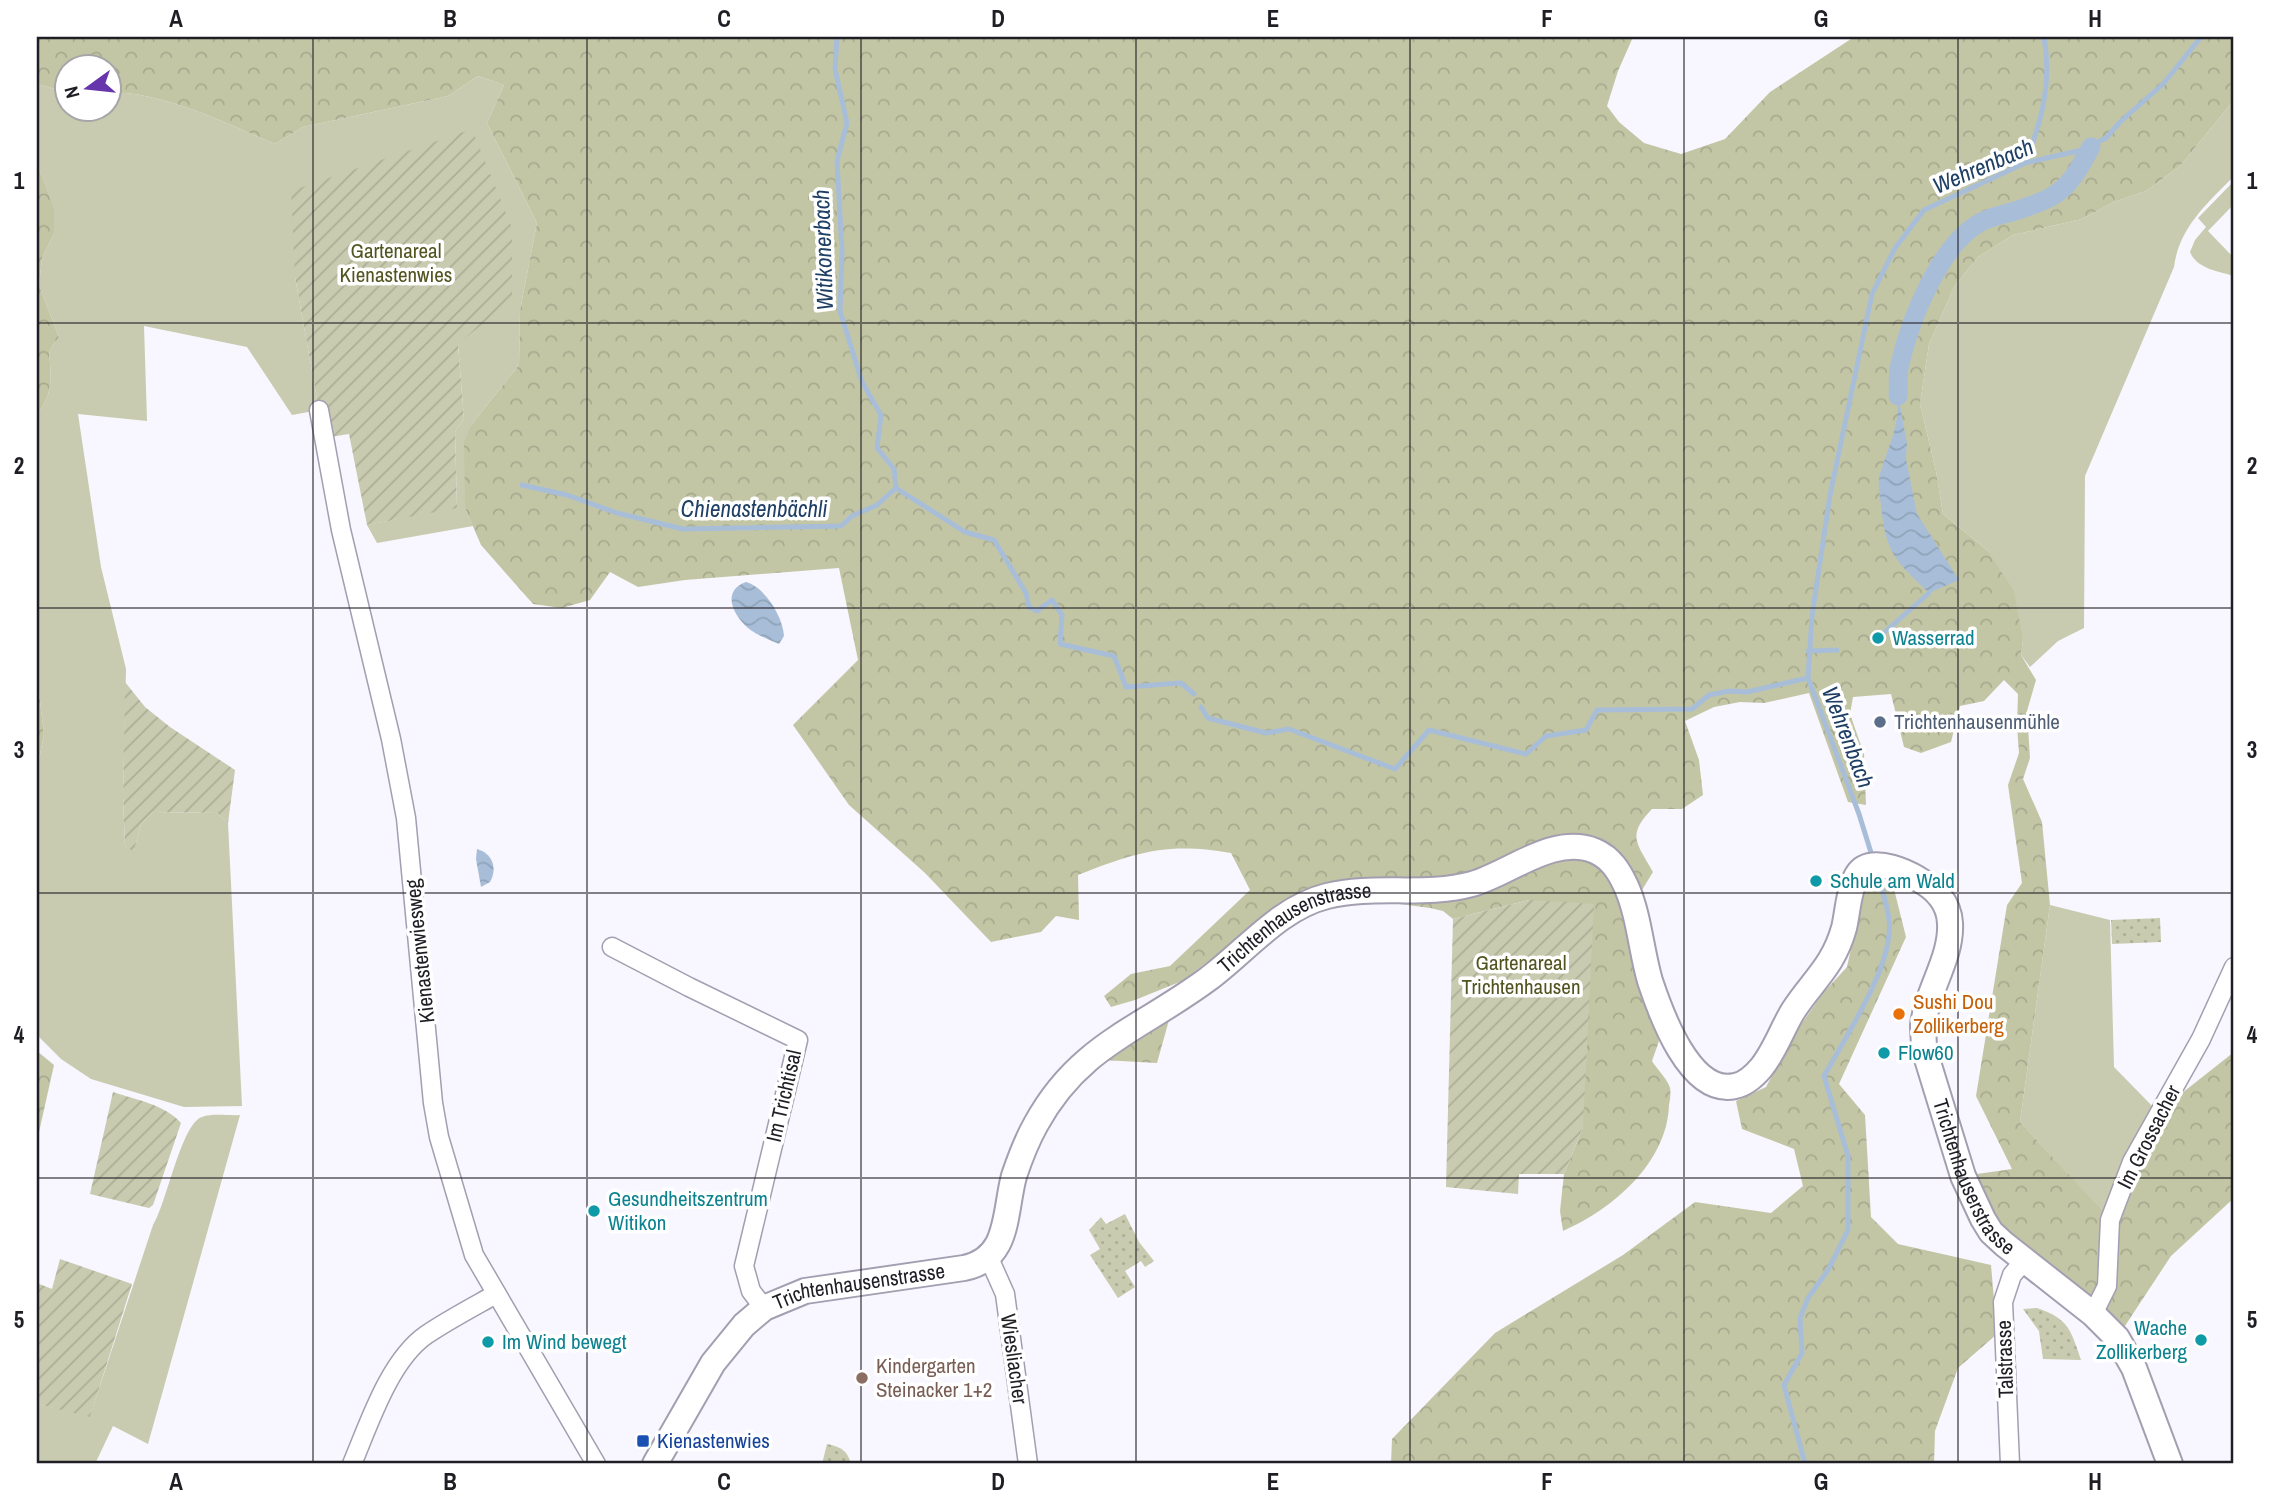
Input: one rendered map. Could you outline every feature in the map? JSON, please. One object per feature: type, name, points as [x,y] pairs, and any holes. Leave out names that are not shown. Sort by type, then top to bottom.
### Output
[{"type":"street","name":"Kienastenwiesweg","points":[[319,410],[341,530],[391,739],[402,798],[417,921],[433,1103],[439,1137],[474,1255],[596,1464]]},
{"type":"street","name":"Trichtenhausenstrasse","points":[[655,1464],[713,1363],[744,1325],[764,1308],[804,1291],[977,1266],[989,1258],[998,1246],[1004,1229],[1013,1179],[1022,1153],[1045,1109],[1068,1079],[1113,1039],[1208,980],[1279,920],[1305,904],[1320,897],[1343,892],[1438,890],[1469,885],[1552,850],[1573,847],[1590,849],[1606,856],[1617,868],[1628,889],[1650,981],[1664,1018],[1690,1065],[1709,1082],[1734,1086],[1758,1072],[1797,1004],[1826,969],[1836,952],[1854,881],[1860,871],[1880,867]]},
{"type":"street","name":"Trichtenhauserstrasse","points":[[1880,867],[1914,876],[1930,887],[1944,902],[1949,915],[1951,927],[1948,943],[1923,1024],[1924,1049],[1969,1192],[1992,1232],[2093,1314],[2117,1338],[2127,1353],[2170,1464]]},
{"type":"street","name":"Im Trichtisal","points":[[612,947],[798,1040],[744,1266],[751,1291],[764,1308]]},
{"type":"street","name":"Im Grossacher","points":[[2093,1314],[2107,1286],[2110,1220],[2132,1162],[2201,1039],[2234,967]]},
{"type":"street","name":"Wiesliacher","points":[[989,1258],[1004,1294],[1028,1464]]},
{"type":"street","name":"Talstrasse","points":[[2010,1464],[2003,1302],[2012,1275],[2025,1261]]},
{"type":"street","points":[[352,1464],[381,1398],[407,1356],[424,1336],[496,1294]]},
{"type":"green space","points":[[37,37],[1633,37],[1607,106],[1619,122],[1644,143],[1681,154],[1725,139],[1770,92],[1854,37],[2234,37],[2234,100],[2180,166],[2146,191],[2114,202],[2082,219],[2013,235],[1978,257],[1954,287],[1929,344],[1920,404],[1943,514],[1987,550],[2014,591],[2023,640],[2021,655],[2036,680],[2027,711],[2030,758],[2023,779],[2042,822],[2050,905],[2020,1122],[2110,1219],[2158,1112],[2234,1052],[2234,1198],[2171,1256],[2117,1338],[2004,1244],[1963,1176],[2012,1169],[1976,1096],[2007,905],[2022,883],[2008,785],[2019,753],[2018,694],[2004,680],[1984,701],[1960,706],[1951,742],[1921,753],[1904,747],[1891,694],[1853,697],[1850,714],[1864,754],[1866,805],[1848,802],[1809,693],[1764,703],[1740,702],[1714,707],[1685,721],[1699,760],[1703,795],[1682,809],[1652,809],[1644,818],[1639,826],[1637,840],[1653,872],[1623,921],[1659,1041],[1652,1061],[1670,1088],[1666,1126],[1659,1146],[1634,1182],[1600,1210],[1563,1231],[1560,1211],[1564,1174],[1583,1127],[1529,900],[1453,919],[1443,911],[1430,908],[1301,891],[1182,981],[1111,1007],[1104,996],[1131,974],[1170,966],[1250,890],[1231,853],[1170,849],[1135,855],[1099,867],[1078,875],[1079,920],[1056,916],[1041,932],[991,942],[925,873],[849,805],[793,725],[858,660],[839,568],[685,580],[638,587],[610,572],[590,600],[562,608],[533,604],[481,545],[465,508],[464,442],[471,425],[519,365],[520,310],[537,223],[487,123],[504,85],[478,76],[448,96],[303,127],[275,144],[173,103],[122,93],[122,52],[52,52],[52,88],[37,84]]},
{"type":"green space","points":[[478,76],[504,85],[487,123],[537,223],[520,310],[519,365],[471,425],[465,508],[473,526],[377,543],[367,525],[457,507],[455,432],[464,419],[458,344],[295,277],[319,410],[292,415],[247,347],[144,326],[147,421],[78,414],[101,567],[126,669],[123,796],[125,847],[134,850],[141,824],[153,812],[217,813],[228,823],[242,1106],[184,1107],[91,1079],[61,1059],[37,1035],[37,770],[44,734],[37,677],[37,414],[49,392],[49,351],[59,337],[39,285],[42,258],[54,234],[54,209],[37,163],[37,84],[52,88],[52,122],[122,122],[122,93],[130,94],[152,97],[194,110],[275,144],[303,127],[448,96]]},
{"type":"green space","points":[[2234,100],[2234,176],[2196,217],[2182,240],[2174,267],[2085,476],[2084,628],[2058,641],[2030,667],[2021,655],[2023,640],[1987,550],[1943,514],[1920,404],[1929,344],[1954,287],[1978,257],[2013,235],[2082,219],[2114,202],[2146,191],[2180,166]]},
{"type":"green space","name":"Gartenareal Kienastenwies","points":[[472,129],[512,228],[512,300],[458,344],[464,419],[455,432],[457,508],[367,525],[349,434],[324,438],[295,277],[291,191]]},
{"type":"green space","points":[[37,163],[54,208],[54,234],[42,258],[39,285],[59,337],[49,351],[49,392],[37,414]]},
{"type":"green space","points":[[2234,181],[2234,204],[2208,231],[2234,258],[2234,276],[2203,266],[2190,252],[2195,240],[2206,227],[2198,218]]},
{"type":"green space","points":[[37,677],[44,734],[37,770]]},
{"type":"green space","points":[[125,682],[145,707],[170,727],[235,770],[228,823],[217,813],[153,812],[141,824],[134,851],[125,847]]},
{"type":"green space","points":[[1866,880],[1893,885],[1906,937],[1839,1084],[1865,1115],[1871,1217],[1898,1244],[1991,1265],[1997,1334],[1958,1368],[1935,1431],[1934,1464],[1391,1464],[1392,1439],[1495,1333],[1623,1255],[1695,1202],[1771,1213],[1803,1186],[1794,1149],[1742,1129],[1736,1101],[1766,1087],[1794,1034],[1824,992],[1847,967]]},
{"type":"green space","name":"Gartenareal Trichtenhausen","points":[[1529,900],[1594,904],[1583,1127],[1564,1174],[1519,1174],[1518,1194],[1446,1187],[1453,919]]},
{"type":"green space","points":[[2050,905],[2110,920],[2114,1067],[2158,1112],[2110,1220],[2020,1122]]},
{"type":"green space","points":[[2160,918],[2161,942],[2112,944],[2111,920]]},
{"type":"green space","points":[[1169,1020],[1157,1063],[1103,1060]]},
{"type":"green space","points":[[37,1051],[54,1065],[37,1141]]},
{"type":"green space","points":[[113,1092],[158,1107],[181,1123],[153,1205],[149,1208],[90,1194]]},
{"type":"green space","points":[[240,1115],[148,1444],[113,1426],[95,1464],[37,1464],[37,1404],[90,1416],[153,1225],[187,1134],[202,1117]]},
{"type":"green space","points":[[1125,1214],[1139,1242],[1154,1261],[1145,1267],[1141,1261],[1125,1271],[1135,1287],[1118,1298],[1090,1255],[1100,1249],[1089,1230],[1101,1217],[1106,1224]]},
{"type":"green space","points":[[60,1259],[132,1284],[90,1417],[37,1404],[37,1283],[52,1289]]},
{"type":"green space","points":[[2037,1308],[2056,1316],[2067,1326],[2081,1360],[2043,1359],[2039,1331],[2023,1309]]},
{"type":"green space","points":[[827,1444],[843,1450],[851,1464],[822,1464]]},
{"type":"water","points":[[1898,396],[1907,443],[1906,459],[1917,514],[1959,580],[1929,593],[1894,555],[1883,522],[1879,478],[1895,427]]},
{"type":"water","points":[[746,582],[760,590],[777,612],[784,636],[779,644],[748,628],[734,610],[734,591]]},
{"type":"water","points":[[477,849],[490,858],[493,866],[490,882],[481,887],[476,859]]},
{"type":"waterway","name":"Witikonerbach","points":[[837,37],[835,69],[847,123],[837,161],[842,251],[840,311],[862,382],[881,415],[877,448],[894,469],[896,488],[965,532],[994,540],[1026,593],[1029,607],[1037,611],[1052,600],[1062,615],[1060,644],[1114,656],[1126,687],[1181,683],[1194,694]]},
{"type":"waterway","points":[[2025,163],[2044,101],[2047,70],[2044,37]]},
{"type":"waterway","name":"Wehrenbach","points":[[1873,859],[1808,678],[1812,616],[1830,495],[1872,294],[1895,248],[1924,210],[2025,163],[2082,150],[2106,138],[2163,84],[2201,37]]},
{"type":"waterway","points":[[1898,396],[1899,368],[1911,326],[1929,285],[1952,247],[1981,222],[2041,202],[2060,191],[2075,174],[2091,147]]},
{"type":"waterway","name":"Chienastenbächli","points":[[522,485],[567,495],[617,513],[683,529],[841,526],[852,516],[877,505],[896,488]]},
{"type":"waterway","points":[[1878,638],[1929,593]]},
{"type":"waterway","points":[[1808,651],[1837,650]]},
{"type":"waterway","name":"Witikonerbach","points":[[1201,707],[1208,718],[1266,733],[1289,729],[1395,769],[1429,730],[1526,754],[1546,736],[1586,730],[1597,710],[1692,709],[1709,695],[1729,691],[1747,692],[1808,678]]},
{"type":"waterway","name":"Wehrenbach","points":[[1805,1464],[1784,1385],[1802,1353],[1800,1318],[1808,1298],[1828,1270],[1848,1230],[1848,1156],[1824,1076],[1867,999],[1889,937],[1889,919],[1877,872]]},
{"type":"place","name":"Wasserrad","points":[[1878,638]]},
{"type":"place","name":"Trichtenhausenmühle","points":[[1880,722]]},
{"type":"place","name":"Schule am Wald","points":[[1816,881]]},
{"type":"place","name":"Sushi Dou Zollikerberg","points":[[1899,1014]]},
{"type":"place","name":"Flow60","points":[[1884,1053]]},
{"type":"place","name":"Gesundheitszentrum Witikon","points":[[594,1211]]},
{"type":"place","name":"Wache Zollikerberg","points":[[2201,1340]]},
{"type":"place","name":"Im Wind bewegt","points":[[488,1342]]},
{"type":"place","name":"Kindergarten Steinacker 1+2","points":[[862,1378]]},
{"type":"place","name":"Kienastenwies","points":[[643,1441]]}]
